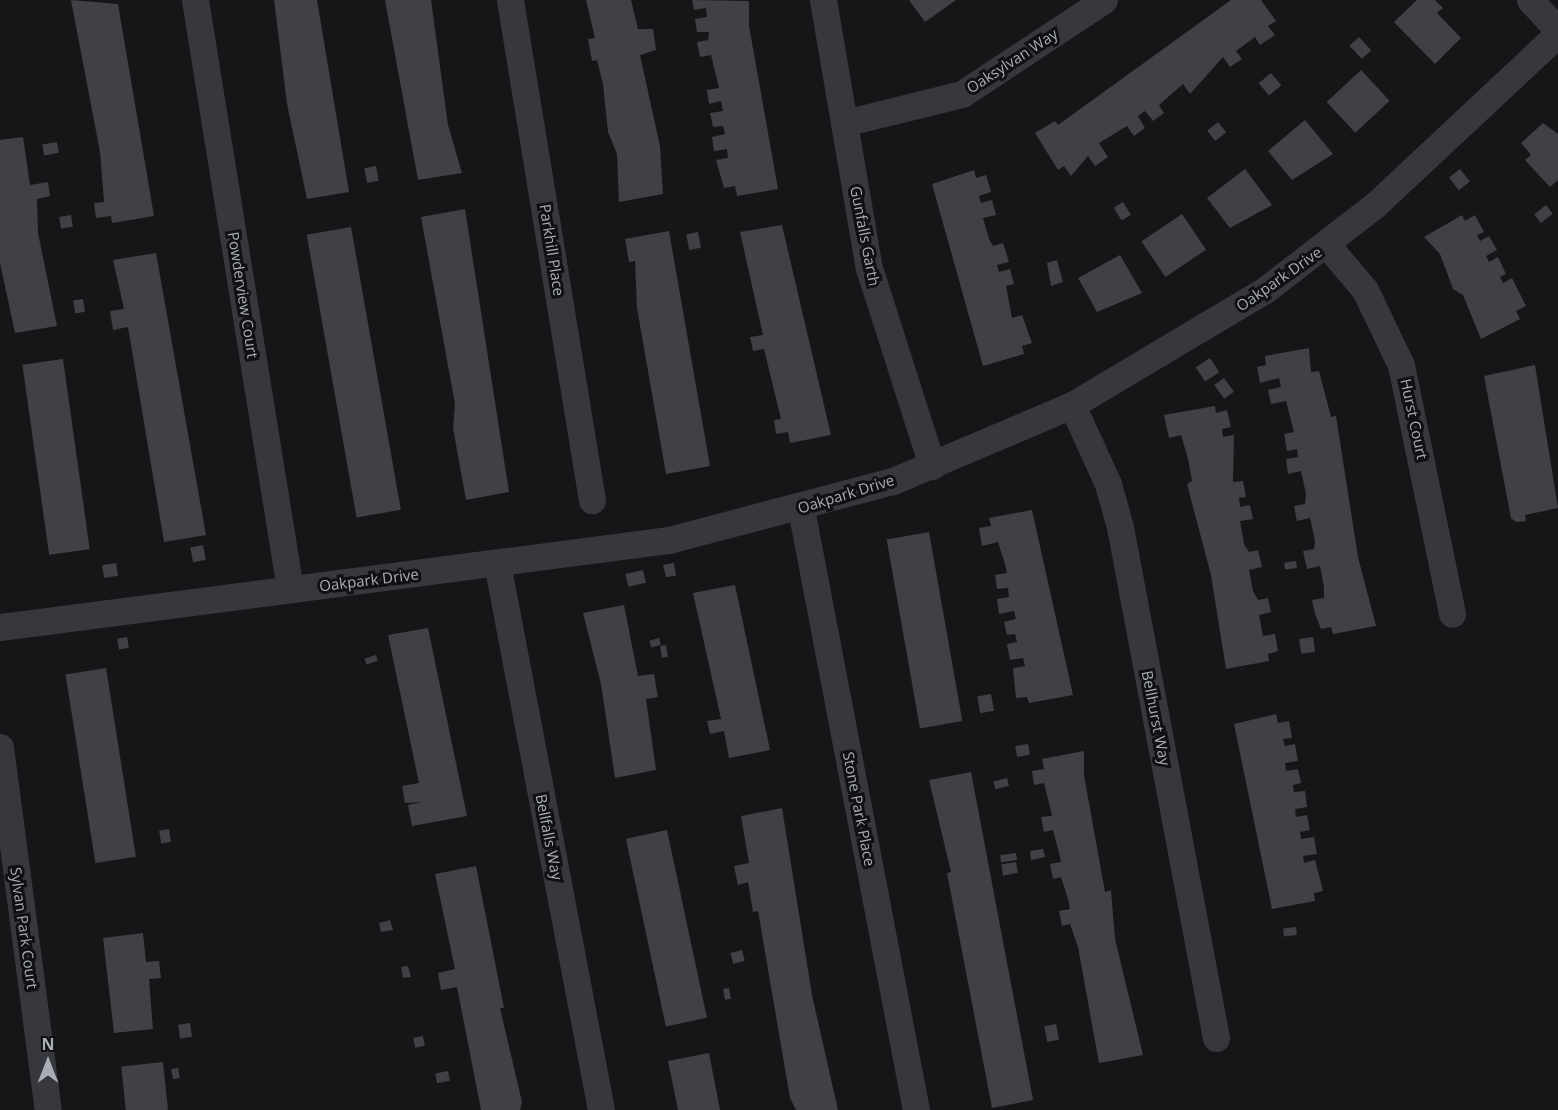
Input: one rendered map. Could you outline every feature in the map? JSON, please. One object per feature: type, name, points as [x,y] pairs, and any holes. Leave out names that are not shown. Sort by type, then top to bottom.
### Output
[{"type":"street","name":"Powderview Court","points":[[195,0],[290,589]]},
{"type":"street","name":"Parkhill Place","points":[[510,0],[592,500]]},
{"type":"street","name":"Gunfalls Garth","points":[[823,0],[869,268],[932,466]]},
{"type":"street","name":"Oaksylvan Way","points":[[844,123],[962,94],[1104,0]]},
{"type":"street","points":[[1530,0],[1558,32]]},
{"type":"street","name":"Oakpark Drive","points":[[0,627],[669,540],[801,509],[932,466],[1072,405],[1209,326],[1327,245],[1558,32]]},
{"type":"street","name":"Hurst Court","points":[[1327,245],[1365,290],[1401,365],[1452,614]]},
{"type":"street","name":"Bellhurst Way","points":[[1072,405],[1108,484],[1120,527],[1216,1038]]},
{"type":"street","name":"Stone Park Place","points":[[801,509],[916,1110]]},
{"type":"street","name":"Bellfalls Way","points":[[497,563],[601,1110]]},
{"type":"street","name":"Sylvan Park Court","points":[[0,747],[48,1110]]},
{"type":"building","points":[[71,0],[118,4],[154,216],[112,223],[111,216],[96,218],[94,203],[104,202],[100,152]]},
{"type":"building","points":[[274,0],[317,0],[349,192],[307,199],[287,104]]},
{"type":"building","points":[[385,0],[431,0],[448,125],[462,173],[418,180]]},
{"type":"building","points":[[586,0],[631,0],[638,29],[653,29],[656,50],[640,55],[660,146],[663,194],[619,202],[617,154],[608,132],[603,84],[597,60],[592,61],[588,39],[595,38]]},
{"type":"building","points":[[692,0],[749,1],[749,26],[778,189],[737,196],[735,186],[724,188],[716,160],[728,158],[727,149],[714,151],[712,137],[725,134],[723,126],[713,127],[710,113],[723,111],[721,101],[709,104],[707,90],[719,88],[711,55],[700,57],[697,42],[708,40],[709,32],[697,32],[695,19],[707,17],[706,8],[694,10]]},
{"type":"building","points":[[909,0],[956,0],[925,22]]},
{"type":"building","points":[[1231,0],[1261,0],[1276,21],[1268,26],[1275,35],[1260,45],[1255,37],[1236,51],[1242,59],[1230,67],[1223,57],[1190,94],[1183,84],[1159,105],[1164,113],[1153,121],[1145,111],[1138,116],[1145,128],[1134,136],[1127,126],[1099,143],[1108,157],[1095,166],[1088,156],[1071,176],[1064,166],[1058,170],[1035,133],[1055,121],[1058,125]]},
{"type":"building","points":[[1417,0],[1435,0],[1443,8],[1437,13],[1461,38],[1435,64],[1394,22]]},
{"type":"building","points":[[1359,37],[1371,50],[1362,59],[1349,46]]},
{"type":"building","points":[[1361,70],[1390,101],[1355,133],[1327,102]]},
{"type":"building","points":[[1271,73],[1281,85],[1269,96],[1259,83]]},
{"type":"building","points":[[1305,120],[1333,154],[1292,180],[1268,151]]},
{"type":"building","points":[[1218,122],[1226,132],[1215,141],[1207,131]]},
{"type":"building","points":[[1543,123],[1558,134],[1558,180],[1550,187],[1525,160],[1531,155],[1521,143]]},
{"type":"building","points":[[23,137],[30,185],[48,182],[50,196],[37,199],[38,233],[57,326],[15,333],[0,263],[0,140]]},
{"type":"building","points":[[57,142],[59,153],[44,155],[42,145]]},
{"type":"building","points":[[376,166],[379,181],[367,183],[364,168]]},
{"type":"building","points":[[1245,169],[1272,205],[1230,228],[1207,198]]},
{"type":"building","points":[[1460,169],[1470,182],[1459,190],[1449,178]]},
{"type":"building","points":[[974,170],[976,178],[986,175],[991,192],[979,196],[981,203],[992,200],[996,215],[983,218],[989,239],[993,246],[1003,243],[1009,262],[997,265],[999,272],[1010,269],[1014,284],[1006,286],[1012,318],[1022,315],[1032,343],[1022,346],[1024,354],[983,366],[932,184]]},
{"type":"building","points":[[1123,202],[1131,215],[1122,221],[1114,208]]},
{"type":"building","points":[[1546,205],[1553,214],[1541,223],[1534,214]]},
{"type":"building","points":[[465,209],[509,492],[466,500],[453,428],[455,404],[421,217]]},
{"type":"building","points":[[1182,214],[1206,250],[1165,277],[1141,241]]},
{"type":"building","points":[[71,215],[73,227],[61,229],[59,217]]},
{"type":"building","points":[[1462,215],[1465,221],[1475,215],[1484,232],[1477,235],[1480,241],[1489,236],[1497,250],[1486,256],[1489,262],[1498,257],[1506,274],[1500,277],[1503,283],[1512,278],[1526,306],[1516,311],[1520,319],[1481,339],[1463,295],[1453,289],[1440,254],[1424,237]]},
{"type":"building","points":[[782,225],[831,435],[790,443],[788,432],[776,434],[774,420],[781,419],[764,349],[753,351],[750,337],[763,335],[740,232]]},
{"type":"building","points":[[351,227],[401,510],[357,517],[307,235]]},
{"type":"building","points":[[669,231],[710,466],[666,474],[637,308],[635,261],[629,262],[625,239]]},
{"type":"building","points":[[698,232],[701,248],[689,250],[686,234]]},
{"type":"building","points":[[156,253],[206,535],[164,542],[128,327],[113,330],[110,311],[124,309],[113,260]]},
{"type":"building","points":[[1120,255],[1142,293],[1097,312],[1078,278]]},
{"type":"building","points":[[1057,260],[1063,282],[1051,286],[1047,263]]},
{"type":"building","points":[[83,299],[85,312],[75,313],[73,301]]},
{"type":"building","points":[[1309,348],[1311,372],[1319,371],[1331,417],[1336,416],[1358,557],[1376,626],[1333,634],[1331,627],[1321,629],[1312,600],[1324,598],[1324,587],[1320,566],[1307,569],[1303,551],[1314,549],[1315,541],[1310,518],[1297,521],[1294,506],[1305,504],[1306,494],[1301,471],[1288,474],[1286,459],[1298,457],[1297,449],[1287,451],[1284,434],[1294,432],[1286,401],[1271,404],[1268,390],[1281,387],[1279,378],[1260,383],[1257,367],[1266,365],[1265,356]]},
{"type":"building","points":[[1210,358],[1219,372],[1205,382],[1196,367]]},
{"type":"building","points":[[63,359],[90,549],[49,555],[22,365]]},
{"type":"building","points":[[1535,365],[1558,508],[1525,515],[1526,521],[1516,522],[1511,518],[1484,376]]},
{"type":"building","points":[[1224,378],[1234,392],[1224,399],[1214,385]]},
{"type":"building","points":[[1215,406],[1216,413],[1227,410],[1231,427],[1222,429],[1223,437],[1234,435],[1233,482],[1243,481],[1246,497],[1239,498],[1240,507],[1250,505],[1253,519],[1240,521],[1244,544],[1249,552],[1258,550],[1262,567],[1249,570],[1253,591],[1258,600],[1268,598],[1271,612],[1259,615],[1263,636],[1275,634],[1278,651],[1268,654],[1269,661],[1226,669],[1211,575],[1187,484],[1192,481],[1188,459],[1181,435],[1169,438],[1164,415]]},
{"type":"building","points":[[1032,510],[1073,695],[1029,703],[1027,697],[1016,698],[1013,668],[1025,666],[1023,658],[1010,660],[1007,644],[1017,642],[1015,634],[1007,635],[1004,622],[1016,619],[1014,611],[999,614],[997,599],[1009,597],[1008,588],[997,589],[995,575],[1007,573],[1005,564],[998,542],[982,546],[979,528],[991,526],[989,518]]},
{"type":"building","points":[[929,532],[962,721],[920,729],[887,539]]},
{"type":"building","points":[[203,545],[206,560],[193,562],[190,547]]},
{"type":"building","points":[[1296,561],[1297,568],[1285,570],[1284,563]]},
{"type":"building","points":[[116,563],[118,576],[104,578],[102,565]]},
{"type":"building","points":[[674,563],[676,576],[666,577],[663,565]]},
{"type":"building","points":[[643,570],[646,583],[628,587],[625,574]]},
{"type":"building","points":[[735,585],[770,750],[729,758],[724,731],[710,734],[707,721],[721,719],[693,593]]},
{"type":"building","points":[[624,605],[638,676],[654,674],[658,697],[646,699],[656,770],[615,778],[601,684],[583,613]]},
{"type":"building","points":[[428,628],[467,816],[412,826],[408,805],[422,802],[405,803],[402,786],[419,783],[388,635]]},
{"type":"building","points":[[127,637],[129,648],[119,650],[117,639]]},
{"type":"building","points":[[1313,637],[1315,652],[1301,654],[1299,639]]},
{"type":"building","points":[[659,638],[661,645],[651,647],[649,641]]},
{"type":"building","points":[[666,645],[668,657],[662,658],[660,646]]},
{"type":"building","points":[[376,655],[378,661],[366,664],[365,659]]},
{"type":"building","points":[[106,668],[136,857],[95,863],[66,674]]},
{"type":"building","points":[[991,694],[994,711],[980,713],[977,696]]},
{"type":"building","points":[[1276,714],[1278,723],[1289,721],[1292,738],[1283,739],[1285,746],[1295,744],[1298,761],[1285,763],[1286,771],[1298,769],[1301,783],[1293,785],[1294,792],[1305,791],[1307,807],[1295,809],[1296,817],[1307,815],[1310,830],[1300,832],[1301,839],[1314,837],[1317,854],[1303,856],[1304,863],[1315,860],[1323,891],[1314,893],[1315,901],[1272,909],[1234,724]]},
{"type":"building","points":[[1028,744],[1030,755],[1017,757],[1015,746]]},
{"type":"building","points":[[1084,751],[1084,775],[1105,892],[1111,890],[1115,939],[1143,1055],[1099,1063],[1078,947],[1070,924],[1062,926],[1059,911],[1070,909],[1068,899],[1061,877],[1053,879],[1050,864],[1061,862],[1059,853],[1053,830],[1044,832],[1041,817],[1052,816],[1050,807],[1044,783],[1034,785],[1032,771],[1044,769],[1042,759]]},
{"type":"building","points":[[971,772],[1033,1100],[992,1108],[947,873],[951,872],[929,780]]},
{"type":"building","points":[[1007,778],[1009,786],[995,789],[993,781]]},
{"type":"building","points":[[782,808],[812,995],[838,1110],[796,1110],[790,1098],[758,911],[753,912],[748,882],[738,885],[734,866],[749,863],[741,816]]},
{"type":"building","points":[[169,829],[171,842],[161,843],[159,831]]},
{"type":"building","points":[[667,830],[707,1018],[666,1027],[626,839]]},
{"type":"building","points":[[1043,849],[1045,857],[1031,860],[1030,851]]},
{"type":"building","points":[[1016,853],[1017,860],[1001,862],[1000,855]]},
{"type":"building","points":[[1016,862],[1018,873],[1003,875],[1001,865]]},
{"type":"building","points":[[476,866],[504,1008],[500,1008],[522,1102],[520,1110],[481,1110],[457,987],[441,990],[438,973],[455,969],[435,874]]},
{"type":"building","points":[[390,920],[393,930],[381,932],[379,923]]},
{"type":"building","points":[[1296,927],[1297,935],[1284,937],[1283,929]]},
{"type":"building","points":[[143,933],[146,962],[159,961],[161,978],[149,979],[153,1029],[114,1033],[103,938]]},
{"type":"building","points":[[742,950],[745,961],[733,964],[730,953]]},
{"type":"building","points":[[408,966],[411,977],[403,978],[401,967]]},
{"type":"building","points":[[729,988],[731,999],[725,1000],[723,989]]},
{"type":"building","points":[[190,1023],[192,1037],[180,1039],[178,1025]]},
{"type":"building","points":[[1056,1024],[1059,1040],[1047,1042],[1044,1026]]},
{"type":"building","points":[[423,1036],[425,1046],[415,1048],[413,1038]]},
{"type":"building","points":[[709,1053],[720,1110],[678,1110],[668,1061]]},
{"type":"building","points":[[163,1062],[168,1110],[126,1110],[121,1066]]},
{"type":"building","points":[[178,1068],[180,1078],[173,1079],[171,1069]]},
{"type":"building","points":[[448,1071],[450,1081],[437,1083],[435,1073]]}]
